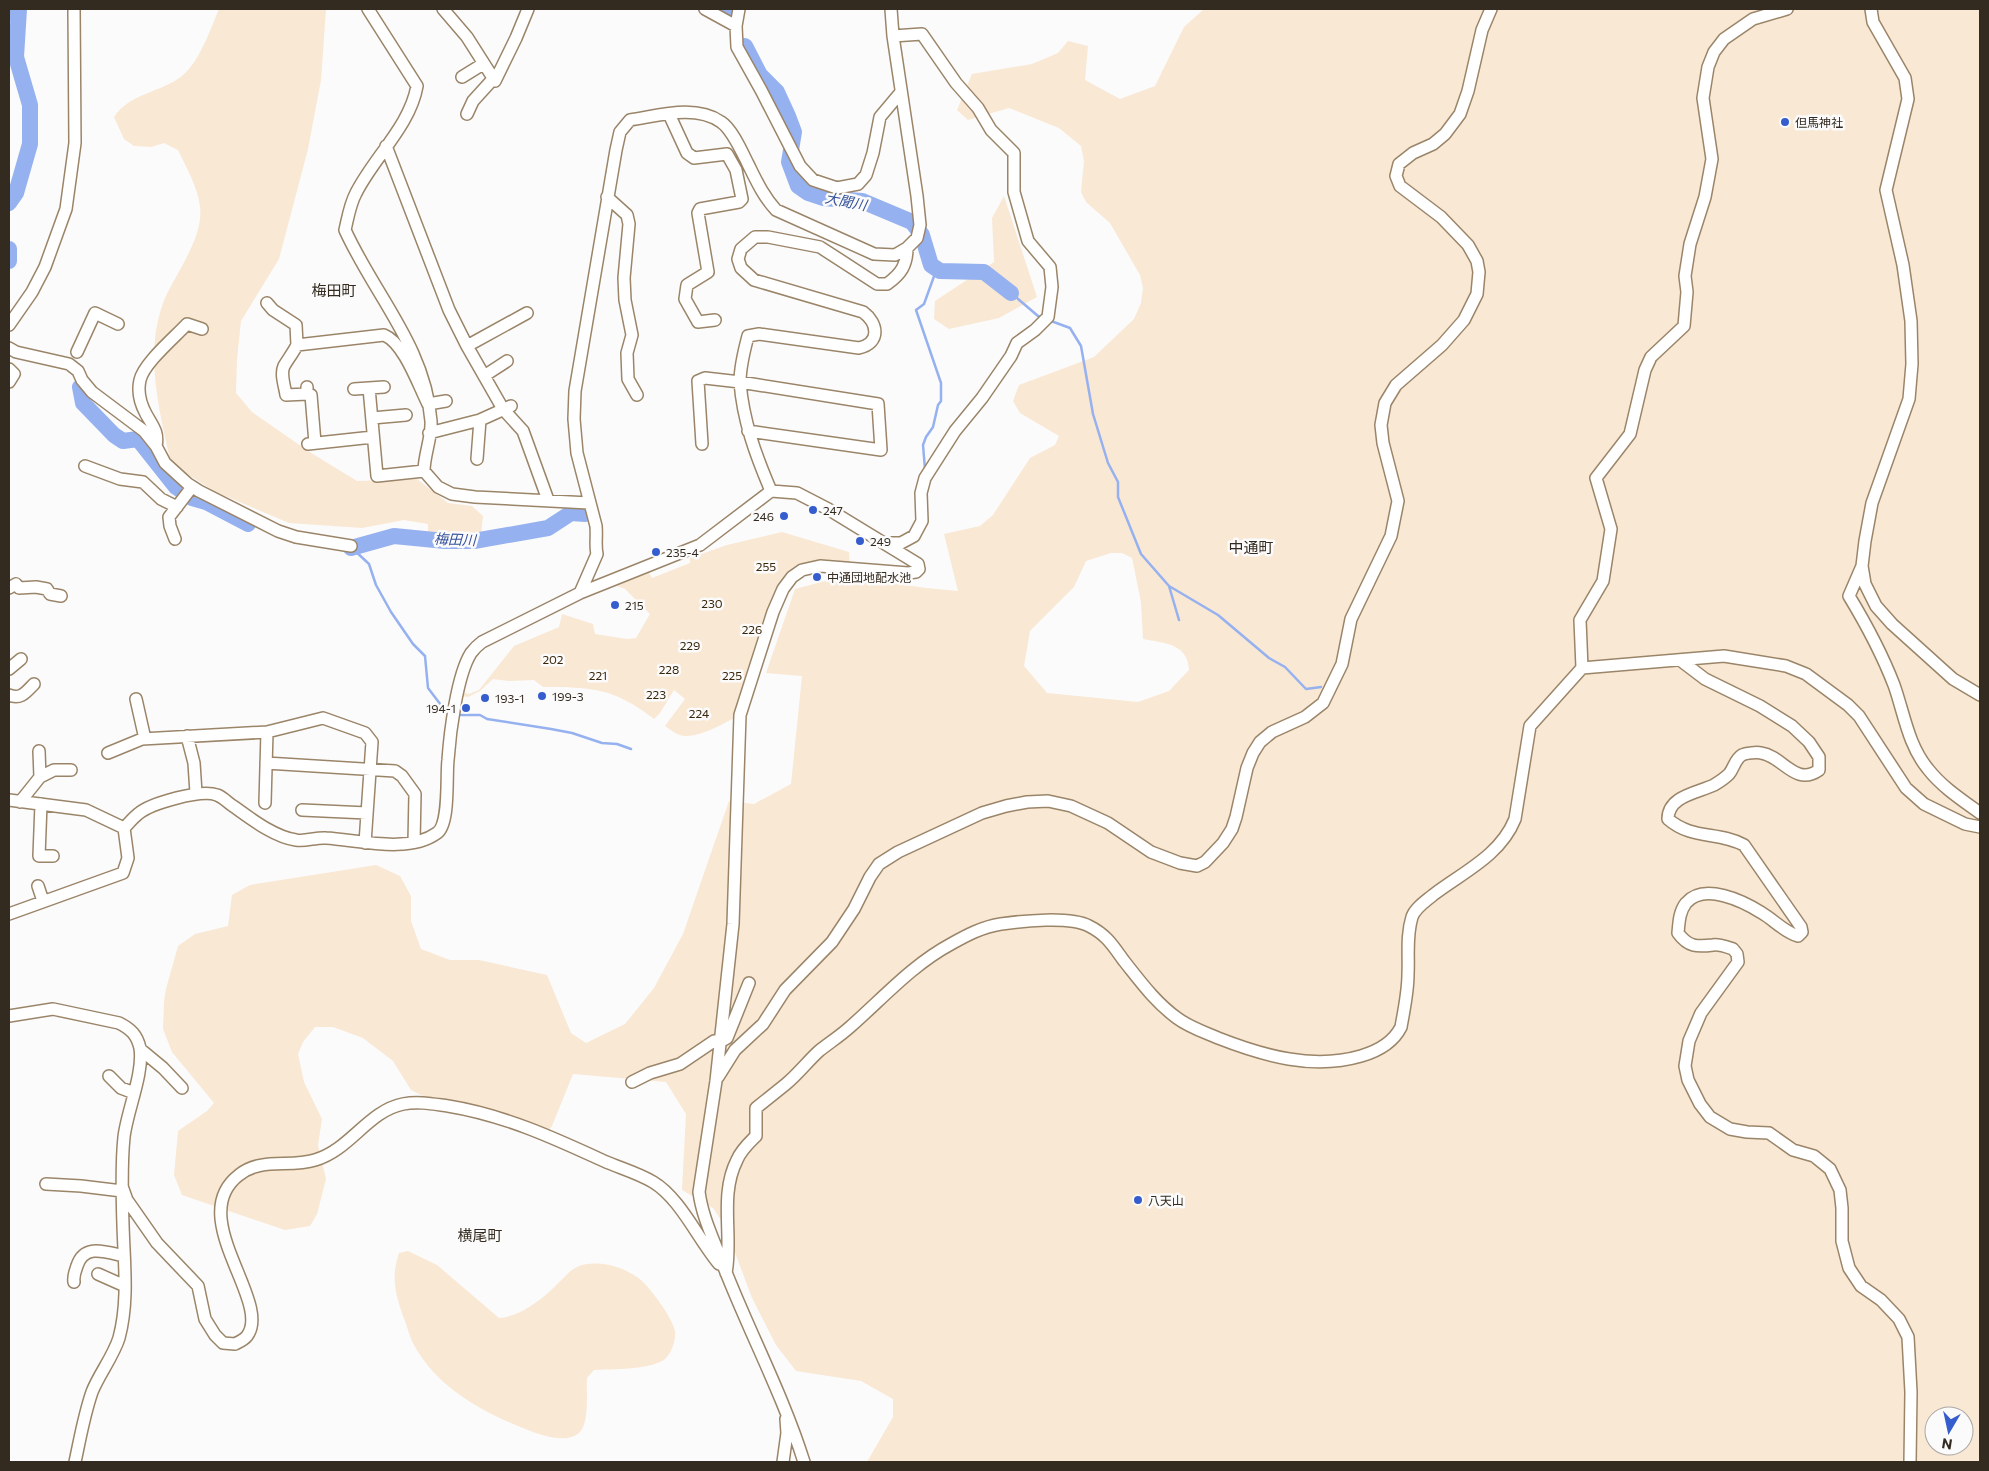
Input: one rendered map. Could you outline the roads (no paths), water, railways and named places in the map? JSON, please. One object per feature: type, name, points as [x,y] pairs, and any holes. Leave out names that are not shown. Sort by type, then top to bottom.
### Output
[{"type":"street","points":[[9,325],[32,292],[45,267],[66,209],[75,143],[74,9]]},
{"type":"street","points":[[368,9],[417,86],[415,96],[407,113],[355,194],[345,230],[364,268],[414,352],[424,380],[431,423],[424,471]]},
{"type":"street","points":[[443,9],[467,37],[494,79]]},
{"type":"street","points":[[467,114],[473,101],[494,79],[495,81],[528,9]]},
{"type":"street","points":[[705,9],[736,26]]},
{"type":"street","points":[[739,9],[736,26],[737,47],[800,166],[814,180],[838,188],[858,184],[866,174],[873,153],[880,118],[902,92]]},
{"type":"street","points":[[595,579],[597,554],[595,546],[596,526],[577,453],[574,420],[575,391],[607,197],[620,132],[630,120],[669,114],[706,114],[722,122],[738,145],[765,198],[776,210],[874,254],[895,255],[907,248],[917,238],[920,225],[893,36],[892,9]]},
{"type":"street","points":[[716,1081],[735,1050],[763,1024],[785,990],[832,942],[854,909],[870,877],[879,864],[898,852],[982,813],[1027,802],[1048,801],[1071,806],[1108,824],[1151,852],[1180,863],[1197,866],[1205,862],[1223,843],[1232,829],[1236,818],[1247,768],[1256,747],[1272,732],[1305,717],[1323,703],[1342,664],[1351,619],[1391,536],[1398,501],[1383,443],[1381,425],[1385,403],[1396,385],[1442,345],[1464,320],[1477,294],[1479,272],[1477,261],[1468,245],[1441,217],[1400,186],[1396,176],[1399,164],[1413,153],[1433,144],[1445,134],[1460,114],[1468,91],[1482,30],[1491,9]]},
{"type":"street","points":[[1582,668],[1580,620],[1603,581],[1611,530],[1596,478],[1630,434],[1645,370],[1651,357],[1684,326],[1687,292],[1685,276],[1690,244],[1705,197],[1712,159],[1703,98],[1708,67],[1714,52],[1724,39],[1753,19],[1787,9]]},
{"type":"street","points":[[1871,9],[1873,22],[1905,78],[1908,99],[1886,190],[1903,266],[1911,321],[1912,364],[1910,399],[1872,503],[1864,541],[1862,566],[1865,584],[1876,606],[1892,624],[1953,679],[1980,695]]},
{"type":"street","points":[[883,543],[901,543],[914,536],[922,521],[921,493],[925,478],[955,431],[982,398],[1011,356],[1017,343],[1036,330],[1048,317],[1052,287],[1050,267],[1028,241],[1014,192],[1014,153],[990,130],[978,108],[956,83],[922,34],[893,36]]},
{"type":"street","points":[[462,77],[483,64]]},
{"type":"street","points":[[669,114],[687,153],[694,158],[727,154],[736,170],[742,199],[739,202],[700,208],[698,213],[708,272],[688,286],[684,299],[698,322],[715,320]]},
{"type":"street","points":[[386,146],[449,310],[484,376],[523,431],[548,500]]},
{"type":"street","points":[[607,197],[627,216],[629,224],[624,300],[632,334],[627,353],[628,379],[637,395]]},
{"type":"street","points":[[771,491],[748,431],[740,382],[748,336],[759,334],[859,348],[868,346],[875,331],[871,318],[863,312],[754,280],[741,268],[738,259],[741,249],[755,237],[768,237],[820,247],[877,284],[887,284],[901,272],[905,265],[907,248]]},
{"type":"street","points":[[267,303],[273,310],[296,325],[297,345],[282,373],[286,395],[307,390],[310,395],[312,443],[373,437]]},
{"type":"street","points":[[118,324],[95,313],[77,347],[78,371],[82,380],[92,392],[144,431],[156,446],[165,463],[192,487],[278,531],[296,537],[351,546]]},
{"type":"street","points":[[467,346],[527,313]]},
{"type":"street","points":[[156,446],[156,431],[140,401],[140,379],[150,363],[187,324],[202,328]]},
{"type":"street","points":[[297,345],[384,334],[392,338],[406,358],[428,404]]},
{"type":"street","points":[[9,348],[16,352],[69,364],[78,371]]},
{"type":"street","points":[[484,376],[507,361]]},
{"type":"street","points":[[9,369],[14,374],[9,382]]},
{"type":"street","points":[[702,444],[698,381],[705,378],[878,404],[881,450],[748,431]]},
{"type":"street","points":[[354,389],[384,387]]},
{"type":"street","points":[[369,388],[377,476],[424,471]]},
{"type":"street","points":[[428,404],[446,400]]},
{"type":"street","points":[[430,433],[480,420],[507,407]]},
{"type":"street","points":[[372,418],[401,418]]},
{"type":"street","points":[[477,459],[480,420]]},
{"type":"street","points":[[85,466],[120,479],[143,482],[161,499],[177,506]]},
{"type":"street","points":[[424,471],[438,487],[452,494],[590,503]]},
{"type":"street","points":[[175,539],[169,517],[192,487]]},
{"type":"street","points":[[124,828],[139,813],[176,798],[196,793],[217,795],[265,828],[296,840],[324,838],[365,843],[414,842],[428,839],[440,832],[445,821],[448,759],[458,695],[467,662],[475,644],[555,607],[576,588],[595,579],[611,582],[637,567],[700,544],[771,491],[797,493],[828,509],[918,564],[919,569],[916,572],[908,573],[820,566],[802,570],[792,577],[782,589],[762,642],[740,715],[735,891],[716,1081],[699,1192],[701,1205],[726,1273],[794,1428],[804,1462]]},
{"type":"street","points":[[1862,566],[1849,596],[1879,651],[1917,752],[1928,769],[1950,791],[1980,813]]},
{"type":"street","points":[[576,588],[595,579]]},
{"type":"street","points":[[9,588],[16,584],[19,588],[47,589],[50,594],[62,596]]},
{"type":"street","points":[[726,1273],[729,1257],[729,1189],[736,1161],[756,1136],[756,1108],[787,1084],[818,1052],[849,1028],[914,968],[938,950],[968,933],[998,924],[1033,920],[1049,919],[1086,924],[1102,933],[1116,948],[1155,999],[1177,1018],[1193,1028],[1269,1056],[1312,1063],[1345,1061],[1370,1053],[1387,1044],[1397,1035],[1401,1027],[1408,975],[1408,948],[1412,916],[1422,904],[1453,880],[1475,867],[1498,847],[1511,829],[1515,819],[1530,726],[1582,668],[1724,656],[1786,666],[1806,674],[1848,705],[1859,716],[1906,788],[1924,804],[1965,824],[1980,827]]},
{"type":"street","points":[[9,669],[20,659]]},
{"type":"street","points":[[1680,660],[1705,679],[1760,706],[1792,726],[1809,742],[1819,756],[1819,770],[1812,775],[1797,774],[1775,759],[1761,753],[1743,754],[1736,760],[1729,774],[1722,780],[1678,800],[1668,814],[1668,819],[1677,827],[1687,832],[1734,840],[1744,845],[1801,927],[1802,932],[1798,936],[1792,934],[1762,913],[1727,897],[1707,894],[1696,896],[1687,903],[1681,912],[1678,933],[1683,940],[1687,944],[1706,947],[1714,945],[1733,949],[1737,954],[1738,962],[1701,1014],[1689,1041],[1685,1066],[1688,1080],[1700,1104],[1710,1117],[1730,1129],[1769,1133],[1793,1150],[1814,1156],[1830,1169],[1840,1190],[1842,1241],[1849,1268],[1862,1286],[1881,1300],[1899,1319],[1908,1337],[1911,1392],[1910,1462]]},
{"type":"street","points":[[9,695],[14,697],[21,696],[34,684]]},
{"type":"street","points":[[136,699],[145,739]]},
{"type":"street","points":[[108,753],[145,739],[267,732],[323,718],[365,733],[372,742],[365,843]]},
{"type":"street","points":[[265,803],[267,732]]},
{"type":"street","points":[[188,736],[194,763],[196,793]]},
{"type":"street","points":[[38,752],[40,777]]},
{"type":"street","points":[[266,763],[395,770],[402,776],[415,794],[414,842]]},
{"type":"street","points":[[14,801],[40,777],[54,770],[71,770]]},
{"type":"street","points":[[14,801],[86,810],[124,828]]},
{"type":"street","points":[[41,804],[34,855],[53,856]]},
{"type":"street","points":[[302,810],[367,812]]},
{"type":"street","points":[[9,914],[123,873],[128,858],[124,828]]},
{"type":"street","points":[[38,886],[43,901]]},
{"type":"street","points":[[632,1082],[650,1073],[680,1064],[714,1041],[720,1042],[727,1038],[749,983]]},
{"type":"street","points":[[9,1016],[53,1009],[119,1023],[129,1028],[136,1035],[140,1049],[140,1064],[124,1136],[122,1189],[125,1304],[118,1338],[104,1370],[92,1391],[75,1462]]},
{"type":"street","points":[[140,1049],[163,1068],[182,1088]]},
{"type":"street","points":[[108,1076],[121,1088],[134,1093]]},
{"type":"street","points":[[122,1189],[126,1200],[157,1243],[198,1286],[205,1319],[215,1336],[223,1343],[235,1344],[247,1337],[251,1328],[252,1313],[222,1229],[221,1213],[224,1191],[238,1175],[255,1166],[301,1163],[315,1160],[331,1153],[348,1142],[378,1116],[391,1108],[404,1104],[426,1102],[469,1109],[520,1124],[563,1141],[653,1182],[672,1198],[726,1273]]},
{"type":"street","points":[[46,1184],[122,1189]]},
{"type":"street","points":[[74,1282],[73,1277],[83,1254],[91,1250],[124,1256]]},
{"type":"street","points":[[98,1274],[125,1286]]},
{"type":"street","points":[[783,1462],[787,1433],[784,1405]]},
{"type":"water","points":[[10,9],[23,9],[24,24],[18,50],[10,19]]},
{"type":"waterway","points":[[9,203],[16,193],[30,144],[30,105],[16,57],[19,9]]},
{"type":"waterway","name":"大聞川","points":[[745,46],[760,75],[777,92],[788,116],[794,132],[789,162],[798,186],[808,193],[823,198],[862,201],[912,222],[922,235],[931,265],[940,271],[984,272],[1011,293]]},
{"type":"waterway","name":"梅田川","points":[[9,249],[9,261]]},
{"type":"waterway","points":[[925,469],[923,445],[933,427],[938,405],[941,401],[941,383],[916,310],[924,304],[937,268]]},
{"type":"waterway","points":[[1011,293],[1038,316],[1043,318]]},
{"type":"waterway","points":[[1051,321],[1070,328],[1081,346],[1093,414],[1108,463],[1118,482],[1118,497],[1141,554],[1169,586],[1218,615],[1269,658],[1285,667],[1306,689],[1321,687]]},
{"type":"waterway","name":"梅田川","points":[[80,387],[83,403],[114,435],[123,441],[138,439],[176,487],[192,498],[206,502],[248,524]]},
{"type":"waterway","name":"梅田川","points":[[351,548],[394,536],[445,541],[474,541],[548,528],[571,513],[585,514]]},
{"type":"waterway","points":[[352,548],[369,564],[376,585],[391,612],[413,644],[425,656],[428,688],[447,713]]},
{"type":"waterway","points":[[1169,586],[1179,620]]},
{"type":"waterway","points":[[458,715],[480,715],[487,719],[572,733],[602,743],[617,744],[631,749]]},
{"type":"place","name":"但馬神社","points":[[1785,122]]},
{"type":"place","name":"247","points":[[813,510]]},
{"type":"place","name":"246","points":[[784,516]]},
{"type":"place","name":"249","points":[[860,541]]},
{"type":"place","name":"235-4","points":[[656,552]]},
{"type":"place","name":"中通団地配水池","points":[[817,577]]},
{"type":"place","name":"215","points":[[615,605]]},
{"type":"place","name":"199-3","points":[[542,696]]},
{"type":"place","name":"193-1","points":[[485,698]]},
{"type":"place","name":"194-1","points":[[466,708]]},
{"type":"place","name":"八天山","points":[[1138,1200]]},
{"type":"district","name":"梅田町","points":[[334,290]]},
{"type":"district","name":"中通町","points":[[1251,547]]},
{"type":"district","name":"横尾町","points":[[480,1235]]},
{"type":"park label","name":"255","points":[[766,566]]},
{"type":"park label","name":"230","points":[[712,603]]},
{"type":"park label","name":"226","points":[[752,629]]},
{"type":"park label","name":"229","points":[[690,645]]},
{"type":"park label","name":"202","points":[[553,659]]},
{"type":"park label","name":"228","points":[[669,669]]},
{"type":"park label","name":"221","points":[[598,675]]},
{"type":"park label","name":"225","points":[[732,675]]},
{"type":"park label","name":"223","points":[[656,694]]},
{"type":"park label","name":"224","points":[[699,713]]}]
